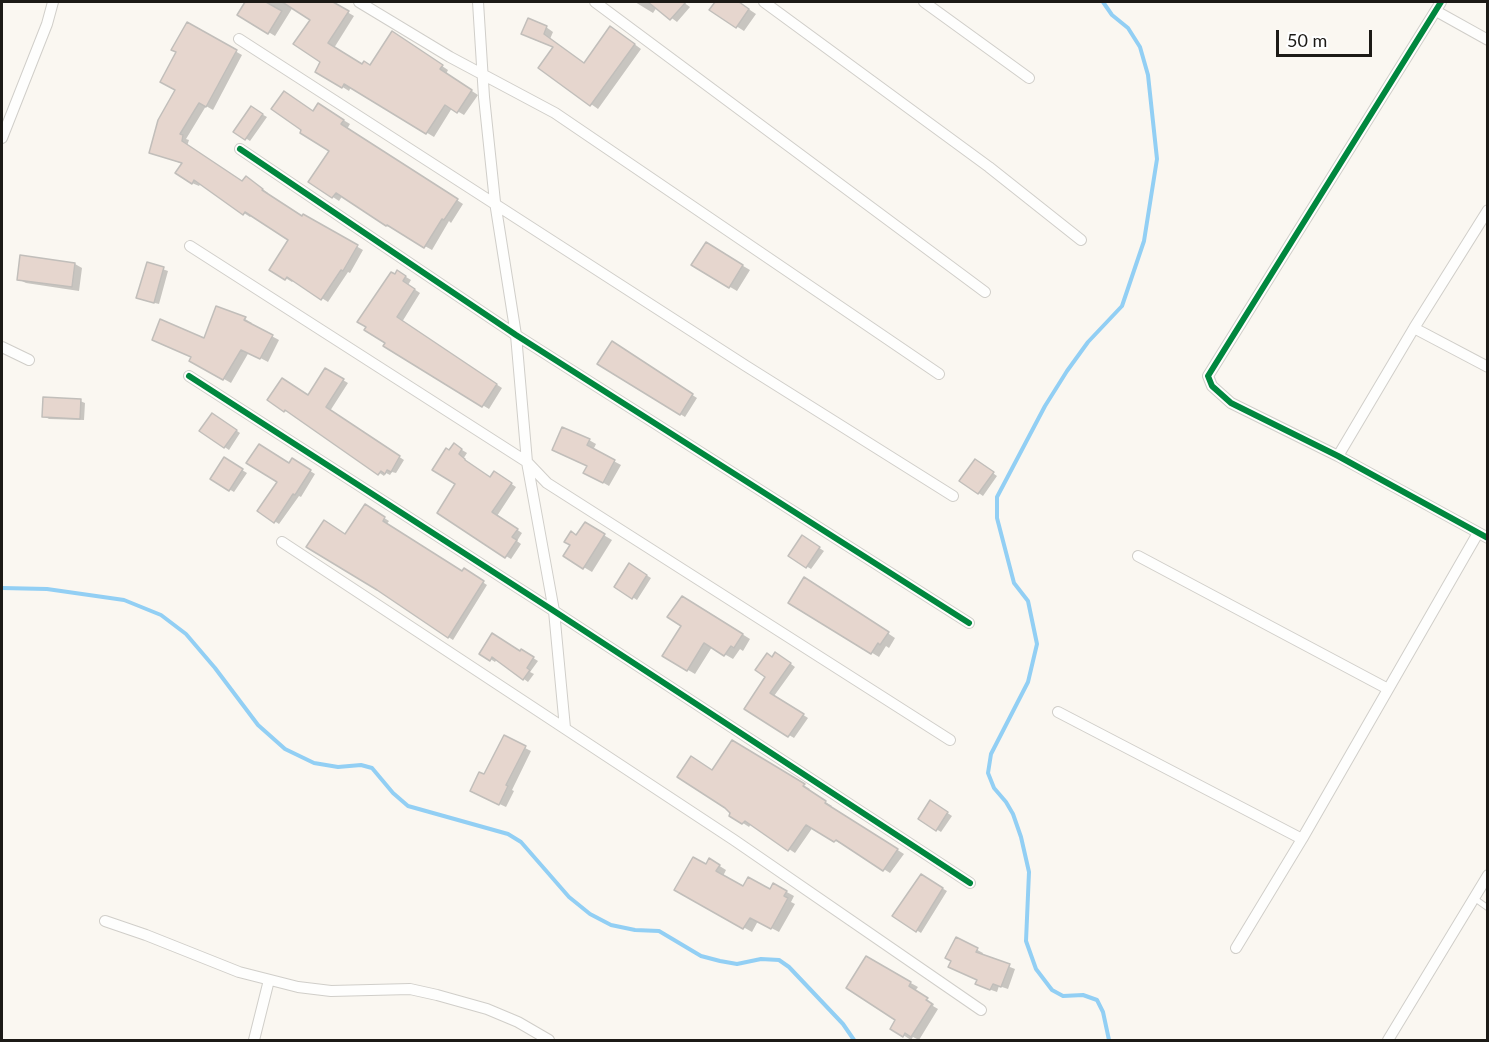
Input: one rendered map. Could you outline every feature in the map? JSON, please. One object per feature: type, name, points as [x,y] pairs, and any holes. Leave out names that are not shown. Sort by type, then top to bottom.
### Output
[{"type":"street","points":[[2,138],[47,24],[53,2]]},
{"type":"street","points":[[359,2],[450,57],[555,113],[939,374]]},
{"type":"street","points":[[478,2],[482,73],[495,202],[516,335],[527,462],[554,611],[565,728]]},
{"type":"street","points":[[595,2],[985,292]]},
{"type":"street","points":[[764,2],[989,167],[1081,240]]},
{"type":"street","points":[[924,2],[1029,78]]},
{"type":"street","points":[[1236,948],[1388,689],[1483,536],[1338,456],[1231,404],[1212,387],[1208,376],[1439,6],[1488,40]]},
{"type":"street","points":[[239,39],[746,366],[953,496]]},
{"type":"street","points":[[240,149],[516,335],[969,623]]},
{"type":"street","points":[[1338,456],[1414,327],[1488,210]]},
{"type":"street","points":[[190,246],[527,462],[547,483],[950,740]]},
{"type":"street","points":[[1414,327],[1488,367]]},
{"type":"street","points":[[2,347],[29,360]]},
{"type":"street","points":[[189,376],[970,883]]},
{"type":"street","points":[[282,542],[734,840],[981,1010]]},
{"type":"street","points":[[1138,556],[1388,689]]},
{"type":"street","points":[[1058,712],[1302,839]]},
{"type":"street","points":[[1388,1041],[1488,875]]},
{"type":"street","points":[[105,921],[146,934],[239,972],[298,987],[331,991],[410,989],[487,1009],[518,1022],[549,1041]]},
{"type":"street","points":[[254,1041],[269,980]]},
{"type":"lane","points":[[1474,898],[1488,908]]},
{"type":"building","points":[[245,2],[266,2],[282,11],[268,34],[237,15]]},
{"type":"building","points":[[282,2],[333,2],[349,11],[328,43],[362,64],[364,61],[370,65],[392,31],[443,65],[440,69],[472,90],[457,113],[445,105],[426,134],[344,84],[342,88],[315,72],[320,62],[293,44],[310,20]]},
{"type":"building","points":[[648,2],[686,2],[670,20]]},
{"type":"building","points":[[715,2],[739,2],[749,9],[736,28],[709,10]]},
{"type":"building","points":[[528,18],[547,26],[544,34],[584,63],[610,26],[635,44],[590,106],[538,68],[553,47],[521,34]]},
{"type":"building","points":[[187,22],[237,50],[206,107],[199,103],[180,134],[183,135],[182,141],[242,181],[246,176],[262,190],[302,216],[303,214],[358,245],[343,271],[341,270],[321,300],[287,277],[285,280],[269,270],[288,240],[245,212],[243,215],[194,180],[192,184],[175,173],[182,163],[149,153],[158,120],[175,90],[160,82],[176,52],[171,50]]},
{"type":"building","points":[[284,91],[313,111],[318,103],[344,120],[341,124],[458,199],[424,248],[336,193],[332,198],[308,182],[329,151],[300,133],[301,130],[271,109]]},
{"type":"building","points":[[251,106],[263,114],[245,140],[233,132]]},
{"type":"building","points":[[706,242],[743,265],[729,288],[691,265]]},
{"type":"building","points":[[20,255],[75,263],[72,287],[17,280]]},
{"type":"building","points":[[147,262],[164,267],[154,303],[136,298]]},
{"type":"building","points":[[397,270],[406,276],[403,281],[415,289],[397,317],[497,384],[482,407],[383,346],[385,343],[364,330],[366,327],[357,322],[391,272],[395,274]]},
{"type":"building","points":[[216,306],[246,317],[244,320],[273,335],[260,359],[241,350],[223,380],[189,361],[191,357],[152,340],[160,319],[204,338]]},
{"type":"building","points":[[612,341],[693,394],[680,415],[597,364]]},
{"type":"building","points":[[325,368],[344,379],[326,407],[400,456],[391,472],[387,470],[385,474],[381,471],[378,475],[267,400],[282,378],[308,395]]},
{"type":"building","points":[[43,397],[81,399],[80,419],[42,417]]},
{"type":"building","points":[[212,413],[237,430],[224,448],[199,431]]},
{"type":"building","points":[[562,427],[590,439],[587,445],[615,460],[603,483],[583,473],[587,466],[552,450]]},
{"type":"building","points":[[454,443],[462,449],[459,454],[465,460],[490,477],[494,471],[512,483],[492,512],[518,529],[512,537],[517,540],[505,558],[437,513],[455,484],[432,470],[446,448],[449,450]]},
{"type":"building","points":[[259,444],[289,463],[292,458],[311,470],[274,523],[257,511],[277,482],[246,463]]},
{"type":"building","points":[[224,457],[243,469],[229,491],[210,479]]},
{"type":"building","points":[[975,459],[994,472],[978,494],[959,481]]},
{"type":"building","points":[[365,504],[385,517],[383,521],[462,571],[464,568],[484,581],[448,638],[377,590],[306,547],[324,520],[345,534]]},
{"type":"building","points":[[585,522],[605,534],[583,569],[563,556],[570,545],[564,542],[571,531],[576,535]]},
{"type":"building","points":[[802,535],[820,547],[806,568],[788,556]]},
{"type":"building","points":[[629,563],[647,575],[632,599],[614,587]]},
{"type":"building","points":[[804,577],[889,632],[871,654],[788,603]]},
{"type":"building","points":[[682,596],[743,634],[734,648],[731,646],[724,656],[704,643],[687,671],[662,656],[681,626],[667,617]]},
{"type":"building","points":[[492,633],[534,657],[527,668],[530,670],[523,680],[492,657],[490,661],[479,654]]},
{"type":"building","points":[[775,652],[791,663],[770,693],[804,714],[788,737],[744,709],[765,677],[755,670],[767,653],[772,657]]},
{"type":"building","points":[[504,735],[526,746],[506,785],[508,786],[499,805],[470,791],[479,772],[484,774]]},
{"type":"building","points":[[732,740],[805,784],[803,786],[826,801],[825,803],[898,849],[883,871],[836,840],[834,842],[806,825],[788,851],[745,821],[742,824],[729,816],[730,813],[725,808],[677,777],[691,756],[712,770]]},
{"type":"building","points":[[930,800],[948,812],[936,831],[918,819]]},
{"type":"building","points":[[693,857],[706,864],[709,858],[720,865],[716,871],[743,886],[748,877],[770,889],[773,883],[787,891],[784,896],[788,898],[771,929],[750,918],[743,929],[674,890]]},
{"type":"building","points":[[921,874],[943,888],[916,932],[892,916]]},
{"type":"building","points":[[956,937],[978,948],[976,952],[1010,964],[1001,987],[993,984],[990,990],[975,984],[977,980],[948,967],[951,961],[945,958]]},
{"type":"building","points":[[866,956],[911,982],[909,986],[928,998],[926,1000],[932,1004],[911,1037],[905,1033],[903,1037],[890,1029],[895,1020],[846,988]]},
{"type":"waterway","points":[[1103,2],[1112,15],[1128,28],[1140,47],[1148,75],[1157,159],[1144,241],[1122,306],[1088,342],[1067,371],[1045,406],[997,497],[997,518],[1014,583],[1028,601],[1037,644],[1028,682],[991,754],[988,773],[994,788],[1013,814],[1021,837],[1029,872],[1026,941],[1036,969],[1052,990],[1063,996],[1083,995],[1097,1000],[1103,1012],[1109,1040]]},
{"type":"waterway","points":[[2,588],[47,589],[124,600],[161,615],[186,634],[258,725],[285,749],[314,763],[338,767],[361,765],[372,768],[393,793],[408,806],[508,834],[521,842],[569,897],[590,914],[611,925],[635,930],[659,931],[701,956],[720,961],[737,964],[761,959],[779,960],[789,967],[843,1024],[854,1040]]},
{"type":"cycle path","points":[[1441,2],[1208,376],[1212,386],[1231,403],[1338,456],[1488,538]]},
{"type":"cycle path","points":[[240,149],[516,335],[969,623]]},
{"type":"cycle path","points":[[189,376],[970,883]]}]
